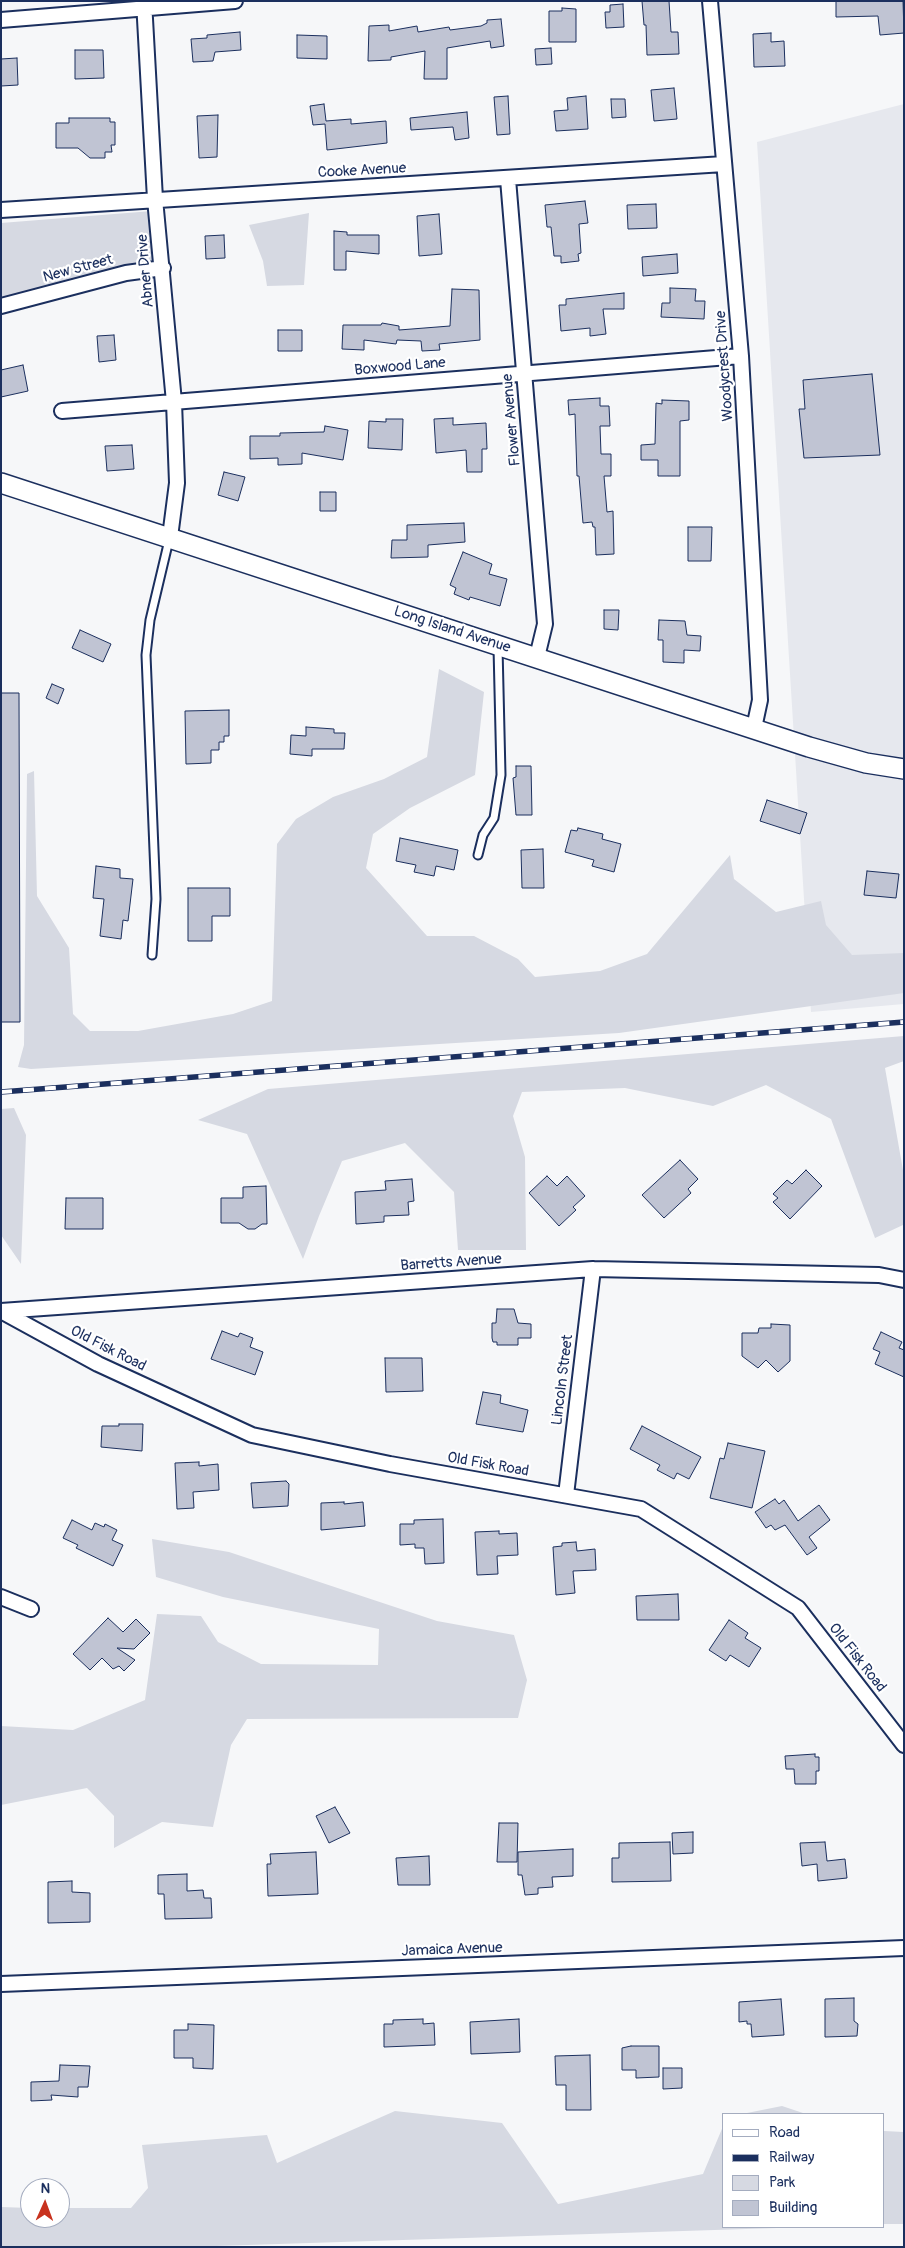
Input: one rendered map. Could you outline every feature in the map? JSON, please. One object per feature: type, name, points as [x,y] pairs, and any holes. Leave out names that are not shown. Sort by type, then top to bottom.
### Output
[{"type":"street","points":[[1,20],[144,5],[235,1]]},
{"type":"street","name":"Woodycrest Drive","points":[[710,1],[741,356],[760,700],[754,728]]},
{"type":"street","name":"Abner Drive","points":[[144,5],[156,199],[174,402],[177,483],[170,537]]},
{"type":"street","name":"Cooke Avenue","points":[[1,210],[724,164]]},
{"type":"street","name":"Flower Avenue","points":[[508,179],[545,624],[537,657]]},
{"type":"street","name":"New Street","points":[[1,306],[126,273],[163,268]]},
{"type":"street","name":"Boxwood Lane","points":[[62,411],[524,372],[741,356]]},
{"type":"street","name":"Long Island Avenue","points":[[1,483],[537,657],[645,695],[844,757],[904,769]]},
{"type":"street","name":"Barretts Avenue","points":[[1,1311],[593,1269],[879,1275],[904,1280]]},
{"type":"street","name":"Lincoln Street","points":[[566,1495],[593,1269]]},
{"type":"street","name":"Old Fisk Road","points":[[1,1311],[98,1364],[252,1435],[390,1464],[641,1509],[798,1608],[904,1745]]},
{"type":"street","points":[[1,1597],[31,1609]]},
{"type":"street","name":"Jamaica Avenue","points":[[1,1984],[904,1948]]},
{"type":"lane","points":[[152,955],[156,899],[146,655],[150,620],[170,537]]},
{"type":"lane","points":[[478,855],[483,835],[494,818],[501,775],[498,645]]},
{"type":"shaded area","points":[[904,104],[904,1004],[811,1012],[757,142]]},
{"type":"green space","points":[[152,211],[154,267],[1,306],[1,223]]},
{"type":"green space","points":[[309,213],[304,285],[267,286],[263,261],[249,225]]},
{"type":"green space","points":[[439,669],[484,692],[475,775],[410,808],[373,834],[366,868],[427,936],[474,936],[518,959],[535,977],[600,971],[647,954],[730,855],[734,879],[776,912],[821,901],[826,925],[852,955],[904,953],[904,993],[619,1033],[31,1069],[18,1067],[24,1045],[27,774],[34,771],[37,896],[69,948],[73,1014],[90,1031],[138,1031],[233,1014],[272,1001],[277,844],[296,819],[333,797],[384,779],[427,757]]},
{"type":"green space","points":[[904,1036],[904,1061],[885,1068],[904,1176],[903,1225],[875,1238],[831,1119],[766,1085],[713,1106],[625,1088],[522,1092],[513,1116],[525,1157],[526,1250],[458,1250],[454,1192],[405,1143],[342,1161],[303,1259],[247,1134],[198,1120],[268,1089]]},
{"type":"green space","points":[[14,1108],[26,1135],[21,1264],[1,1235],[1,1109]]},
{"type":"green space","points":[[152,1539],[229,1552],[437,1621],[514,1635],[527,1680],[518,1718],[247,1719],[231,1745],[213,1827],[162,1822],[114,1848],[114,1816],[87,1788],[1,1805],[1,1726],[73,1730],[145,1700],[157,1614],[201,1616],[218,1642],[261,1664],[378,1665],[379,1629],[223,1597],[156,1577]]},
{"type":"green space","points":[[782,2106],[803,2113],[747,2113]]},
{"type":"green space","points":[[395,2111],[502,2123],[558,2204],[703,2174],[722,2129],[722,2228],[777,2228],[185,2247],[1,2247],[1,2207],[20,2208],[20,2228],[70,2228],[70,2208],[131,2208],[148,2188],[142,2145],[267,2135],[277,2163]]},
{"type":"green space","points":[[885,2131],[904,2132],[904,2224],[885,2224]]},
{"type":"building","points":[[642,1],[669,1],[671,32],[678,32],[679,54],[647,55],[646,25],[644,25]]},
{"type":"building","points":[[836,1],[903,1],[904,33],[880,35],[878,16],[836,17]]},
{"type":"building","points":[[623,4],[624,27],[606,28],[605,12],[610,12],[610,5]]},
{"type":"building","points":[[562,8],[576,9],[576,42],[549,42],[549,11],[562,11]]},
{"type":"building","points":[[501,19],[504,46],[491,48],[490,41],[447,48],[447,79],[424,79],[425,51],[391,57],[391,60],[368,61],[369,26],[389,25],[389,31],[417,26],[418,32],[449,27],[450,30],[481,26],[487,23],[487,20]]},
{"type":"building","points":[[240,32],[241,50],[215,52],[213,61],[193,62],[191,39],[207,38],[207,35]]},
{"type":"building","points":[[771,33],[771,42],[784,41],[785,66],[754,67],[753,34]]},
{"type":"building","points":[[297,35],[327,36],[327,59],[297,58]]},
{"type":"building","points":[[551,48],[552,64],[536,65],[535,49]]},
{"type":"building","points":[[75,50],[103,50],[104,78],[75,79]]},
{"type":"building","points":[[17,58],[18,85],[1,86],[1,59]]},
{"type":"building","points":[[674,88],[677,119],[654,121],[651,90]]},
{"type":"building","points":[[508,96],[510,134],[497,135],[494,97]]},
{"type":"building","points":[[586,96],[588,129],[556,131],[554,111],[568,110],[567,98]]},
{"type":"building","points":[[611,99],[625,99],[626,117],[612,118]]},
{"type":"building","points":[[324,104],[326,121],[351,119],[351,124],[386,121],[387,143],[327,150],[325,124],[313,125],[310,106]]},
{"type":"building","points":[[467,112],[469,138],[455,140],[453,127],[411,130],[410,118]]},
{"type":"building","points":[[218,115],[217,157],[199,158],[197,116]]},
{"type":"building","points":[[69,118],[110,118],[110,122],[115,122],[115,145],[111,145],[112,152],[105,152],[105,158],[90,158],[78,148],[56,148],[56,123],[69,123]]},
{"type":"building","points":[[585,201],[588,223],[579,224],[581,253],[578,254],[579,261],[561,263],[561,256],[554,256],[551,227],[547,227],[545,205]]},
{"type":"building","points":[[656,204],[657,228],[628,229],[627,205]]},
{"type":"building","points":[[439,214],[442,254],[419,256],[417,216]]},
{"type":"building","points":[[334,231],[347,232],[347,235],[379,235],[379,254],[346,251],[346,270],[334,270]]},
{"type":"building","points":[[224,235],[225,258],[206,259],[205,236]]},
{"type":"building","points":[[677,254],[678,273],[643,276],[642,257]]},
{"type":"building","points":[[670,288],[696,289],[695,301],[705,301],[704,319],[661,317],[662,303],[670,303]]},
{"type":"building","points":[[452,289],[479,290],[480,340],[439,344],[440,350],[422,351],[421,341],[397,340],[396,344],[364,340],[364,350],[342,349],[343,325],[381,325],[382,323],[399,326],[399,330],[450,326]]},
{"type":"building","points":[[624,293],[624,309],[603,309],[606,334],[590,336],[590,328],[561,331],[559,305],[566,305],[566,299]]},
{"type":"building","points":[[278,330],[302,330],[302,351],[278,351]]},
{"type":"building","points":[[114,335],[116,360],[99,362],[97,336]]},
{"type":"building","points":[[23,365],[28,391],[1,397],[1,370]]},
{"type":"building","points":[[872,374],[880,455],[804,458],[799,409],[805,409],[803,380]]},
{"type":"building","points":[[600,398],[600,406],[609,406],[610,426],[600,426],[601,454],[611,454],[611,476],[604,476],[607,512],[613,511],[614,554],[596,555],[595,527],[593,527],[592,522],[583,523],[579,476],[577,476],[575,414],[569,415],[568,400]]},
{"type":"building","points":[[662,400],[689,401],[689,420],[680,421],[680,476],[658,476],[658,460],[641,460],[641,445],[655,444],[656,403],[662,404]]},
{"type":"building","points":[[453,418],[453,425],[486,423],[487,449],[482,449],[482,472],[467,472],[466,450],[436,453],[434,419]]},
{"type":"building","points":[[386,419],[403,419],[402,450],[368,448],[369,421],[386,422]]},
{"type":"building","points":[[325,426],[348,430],[343,460],[302,453],[302,464],[278,465],[278,458],[250,459],[250,436],[280,436],[280,433],[324,432]]},
{"type":"building","points":[[132,445],[134,469],[107,471],[105,446]]},
{"type":"building","points":[[224,472],[245,477],[238,501],[218,495]]},
{"type":"building","points":[[320,492],[336,492],[336,511],[320,511]]},
{"type":"building","points":[[464,523],[465,542],[428,545],[428,557],[391,558],[392,540],[407,540],[407,525]]},
{"type":"building","points":[[688,527],[712,527],[711,561],[688,561]]},
{"type":"building","points":[[463,552],[492,564],[489,574],[507,579],[500,606],[470,597],[469,600],[454,594],[456,588],[450,585]]},
{"type":"building","points":[[604,610],[619,610],[618,630],[604,629]]},
{"type":"building","points":[[659,620],[685,621],[687,635],[701,636],[700,651],[684,650],[684,663],[663,662],[663,640],[658,640]]},
{"type":"building","points":[[80,630],[111,644],[103,662],[72,648]]},
{"type":"building","points":[[52,684],[64,689],[58,704],[46,698]]},
{"type":"building","points":[[1,693],[19,693],[20,1022],[1,1022]]},
{"type":"building","points":[[229,710],[229,736],[224,736],[224,742],[219,742],[219,750],[211,750],[211,763],[186,764],[185,711]]},
{"type":"building","points":[[306,727],[334,729],[334,733],[345,733],[344,749],[312,749],[312,756],[290,754],[291,735],[306,736]]},
{"type":"building","points":[[516,766],[531,766],[532,815],[516,815],[513,778],[516,777]]},
{"type":"building","points":[[767,800],[807,813],[800,834],[760,821]]},
{"type":"building","points":[[578,828],[603,834],[602,839],[621,844],[614,872],[592,866],[594,860],[565,852],[571,830],[577,831]]},
{"type":"building","points":[[400,838],[458,850],[454,870],[436,866],[434,876],[414,872],[416,865],[396,861]]},
{"type":"building","points":[[543,849],[544,888],[522,888],[521,850]]},
{"type":"building","points":[[96,866],[120,869],[120,878],[133,879],[128,921],[123,920],[121,939],[100,936],[104,899],[93,898]]},
{"type":"building","points":[[867,871],[899,874],[896,898],[864,895]]},
{"type":"building","points":[[188,888],[230,888],[230,916],[212,916],[212,941],[188,941]]},
{"type":"building","points":[[680,1160],[698,1179],[688,1189],[691,1193],[664,1218],[642,1195]]},
{"type":"building","points":[[806,1170],[822,1186],[790,1219],[773,1202],[778,1198],[773,1194],[787,1180],[792,1184]]},
{"type":"building","points":[[547,1176],[557,1186],[567,1176],[585,1196],[573,1207],[576,1210],[559,1226],[529,1193]]},
{"type":"building","points":[[412,1179],[414,1201],[408,1202],[409,1215],[384,1216],[384,1222],[356,1224],[355,1192],[386,1190],[385,1181]]},
{"type":"building","points":[[266,1186],[267,1224],[262,1224],[255,1229],[248,1229],[239,1223],[221,1223],[221,1198],[243,1198],[243,1187]]},
{"type":"building","points":[[66,1198],[103,1198],[103,1229],[65,1229]]},
{"type":"building","points":[[497,1309],[514,1309],[518,1323],[531,1324],[531,1338],[518,1338],[518,1345],[497,1345],[497,1342],[493,1342],[492,1323],[496,1323]]},
{"type":"building","points":[[771,1324],[790,1325],[790,1361],[778,1372],[766,1360],[758,1368],[742,1356],[742,1333],[758,1333],[759,1328],[771,1328]]},
{"type":"building","points":[[222,1331],[238,1337],[240,1333],[253,1338],[250,1347],[263,1352],[255,1375],[211,1359]]},
{"type":"building","points":[[881,1332],[902,1342],[899,1348],[904,1350],[904,1377],[875,1364],[880,1352],[873,1349]]},
{"type":"building","points":[[385,1358],[422,1358],[423,1391],[386,1392]]},
{"type":"building","points":[[483,1392],[501,1395],[500,1403],[528,1410],[523,1432],[476,1424]]},
{"type":"building","points":[[119,1424],[143,1424],[142,1451],[101,1447],[102,1426],[119,1426]]},
{"type":"building","points":[[642,1426],[701,1457],[689,1479],[677,1473],[674,1479],[657,1470],[660,1465],[630,1449]]},
{"type":"building","points":[[728,1443],[765,1451],[752,1508],[710,1498],[720,1458],[724,1459]]},
{"type":"building","points":[[199,1462],[199,1466],[218,1464],[219,1490],[193,1492],[194,1508],[177,1509],[175,1463]]},
{"type":"building","points":[[286,1481],[289,1484],[288,1506],[253,1508],[251,1483]]},
{"type":"building","points":[[775,1499],[779,1504],[784,1500],[798,1521],[819,1505],[830,1520],[809,1537],[817,1548],[807,1555],[785,1525],[775,1530],[771,1525],[766,1528],[755,1512]]},
{"type":"building","points":[[344,1502],[344,1504],[363,1502],[365,1526],[321,1530],[321,1503]]},
{"type":"building","points":[[443,1519],[444,1563],[425,1564],[424,1548],[415,1548],[415,1544],[400,1545],[400,1524],[414,1524],[414,1520]]},
{"type":"building","points":[[72,1520],[92,1530],[95,1523],[104,1527],[105,1524],[117,1530],[112,1540],[123,1545],[113,1566],[76,1548],[78,1545],[63,1538]]},
{"type":"building","points":[[499,1531],[499,1534],[517,1533],[518,1555],[497,1556],[498,1574],[477,1575],[475,1532]]},
{"type":"building","points":[[576,1542],[577,1551],[595,1549],[596,1570],[573,1571],[575,1593],[556,1595],[553,1547],[562,1546],[562,1543]]},
{"type":"building","points":[[678,1594],[679,1620],[637,1620],[636,1596]]},
{"type":"building","points":[[108,1618],[123,1632],[136,1619],[150,1633],[134,1649],[117,1648],[135,1660],[124,1671],[119,1666],[113,1669],[102,1658],[90,1670],[73,1654]]},
{"type":"building","points":[[729,1620],[748,1633],[745,1638],[761,1648],[749,1667],[730,1655],[726,1661],[709,1650]]},
{"type":"building","points":[[815,1754],[815,1757],[819,1757],[819,1771],[816,1771],[816,1784],[795,1784],[794,1769],[786,1769],[785,1756]]},
{"type":"building","points":[[335,1807],[350,1833],[329,1843],[316,1816]]},
{"type":"building","points":[[499,1823],[518,1823],[517,1862],[497,1862]]},
{"type":"building","points":[[693,1832],[693,1853],[673,1854],[672,1833]]},
{"type":"building","points":[[670,1842],[671,1881],[612,1882],[612,1858],[619,1858],[619,1843]]},
{"type":"building","points":[[825,1842],[827,1861],[845,1859],[847,1878],[818,1881],[817,1864],[802,1866],[800,1843]]},
{"type":"building","points":[[573,1849],[573,1876],[552,1877],[553,1887],[538,1888],[538,1894],[525,1895],[522,1875],[518,1875],[518,1852]]},
{"type":"building","points":[[316,1852],[318,1894],[268,1896],[267,1864],[271,1864],[270,1854]]},
{"type":"building","points":[[429,1856],[430,1885],[398,1885],[396,1858]]},
{"type":"building","points":[[187,1874],[187,1891],[203,1890],[204,1898],[211,1898],[212,1918],[165,1919],[164,1894],[158,1894],[158,1875]]},
{"type":"building","points":[[72,1881],[72,1892],[90,1893],[90,1922],[48,1923],[48,1882]]},
{"type":"building","points":[[854,1998],[854,2021],[858,2024],[857,2036],[825,2037],[825,1999]]},
{"type":"building","points":[[781,1999],[784,2035],[752,2037],[751,2024],[747,2024],[747,2021],[739,2022],[739,2002]]},
{"type":"building","points":[[423,2019],[423,2024],[434,2023],[435,2045],[384,2047],[384,2024],[393,2024],[393,2020]]},
{"type":"building","points":[[519,2019],[520,2052],[471,2054],[470,2022]]},
{"type":"building","points":[[188,2024],[214,2025],[213,2069],[193,2068],[193,2058],[174,2058],[174,2030],[188,2030]]},
{"type":"building","points":[[631,2046],[659,2046],[659,2077],[636,2078],[636,2070],[622,2070],[622,2048]]},
{"type":"building","points":[[590,2055],[591,2110],[566,2110],[566,2085],[556,2085],[555,2056]]},
{"type":"building","points":[[60,2065],[90,2066],[88,2087],[78,2087],[78,2097],[51,2095],[52,2100],[31,2101],[31,2082],[59,2081]]},
{"type":"building","points":[[663,2068],[682,2068],[682,2088],[663,2089]]},
{"type":"railway","points":[[1,1092],[904,1022]]}]
